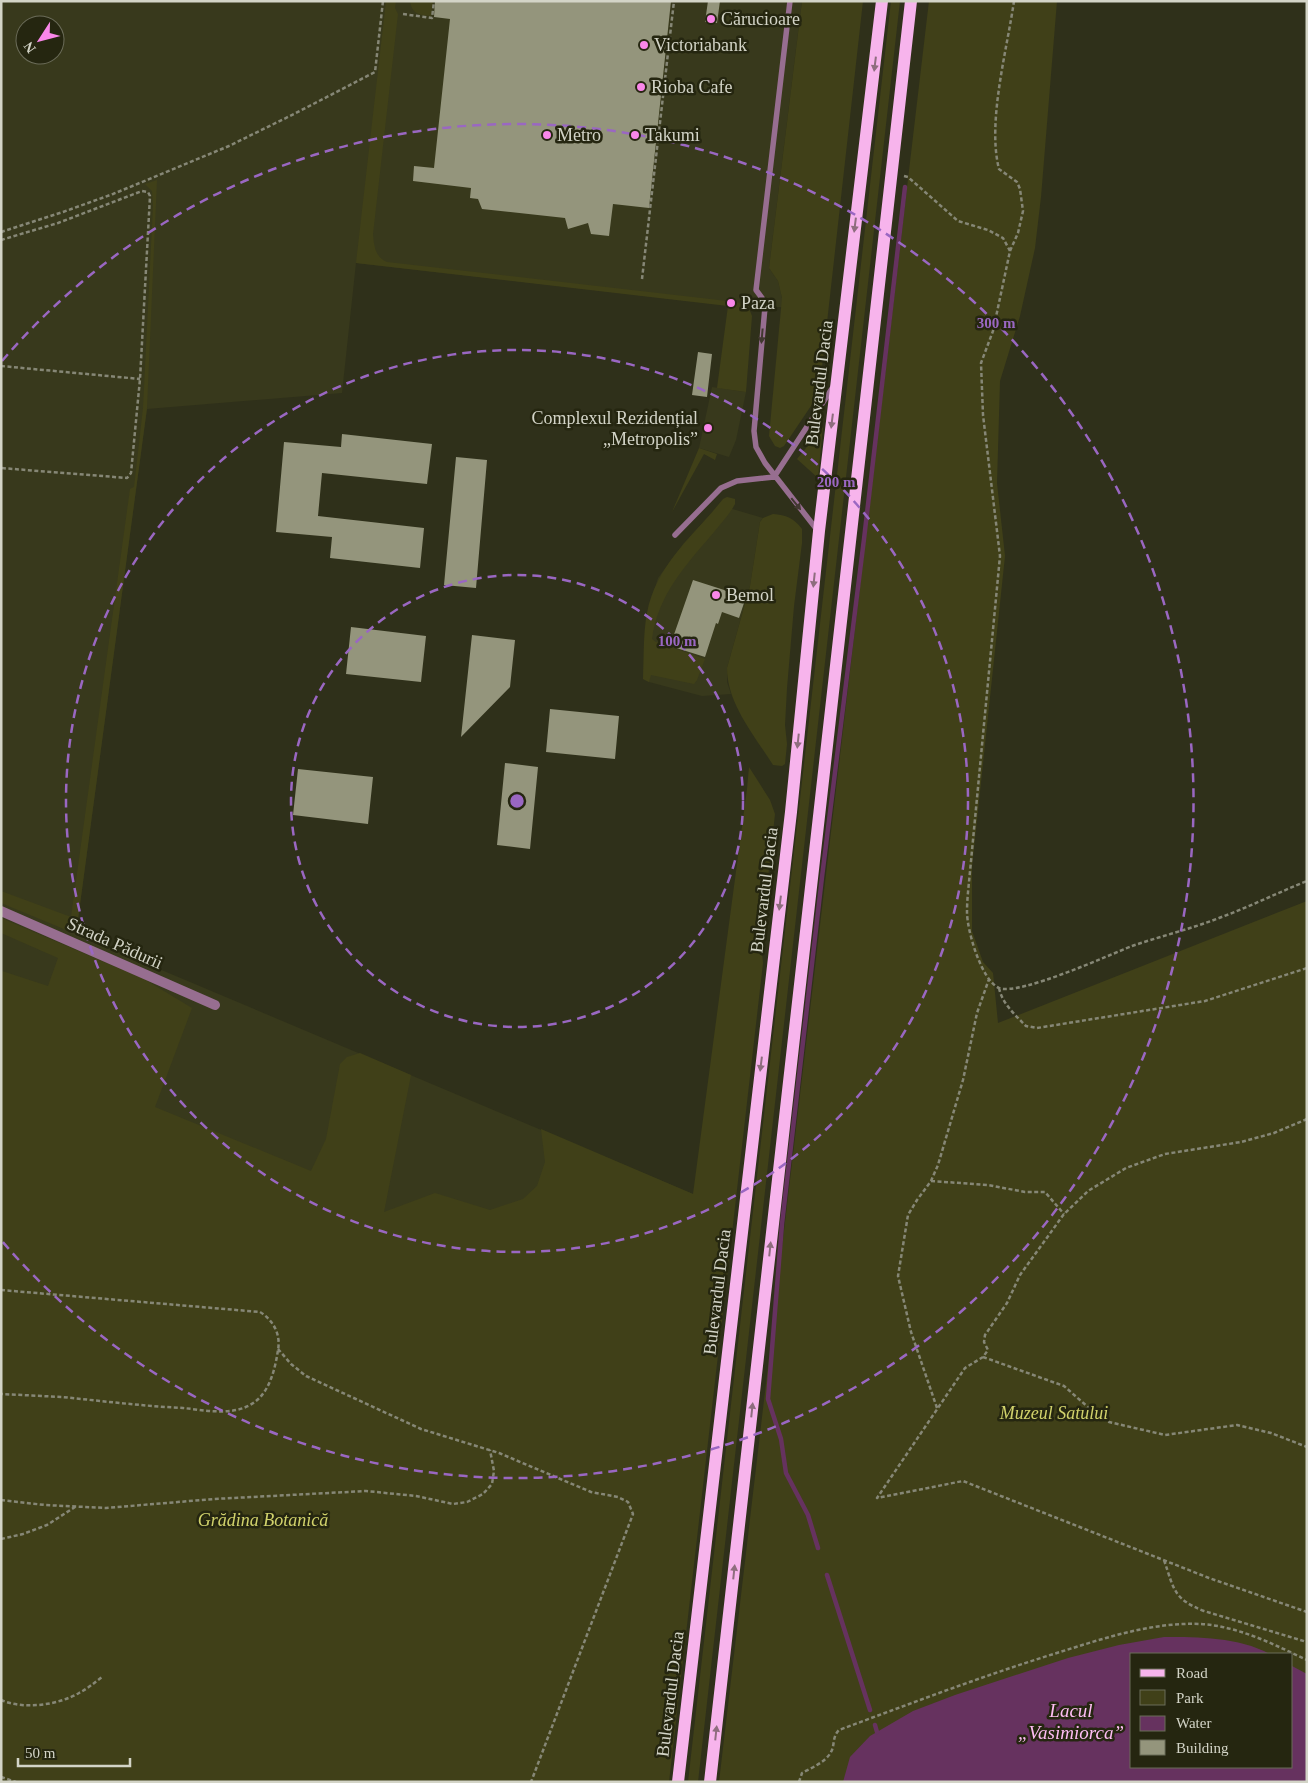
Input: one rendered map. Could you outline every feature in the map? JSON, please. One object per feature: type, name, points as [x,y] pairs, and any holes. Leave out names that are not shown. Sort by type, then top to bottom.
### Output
[{"type":"main road","name":"Bulevardul Dacia","points":[[678,1782],[791,812],[819,531],[882,1]]},
{"type":"main road","points":[[710,1782],[912,1]]},
{"type":"street","name":"Strada Pădurii","points":[[1,911],[215,1005]]},
{"type":"lane","points":[[790,1],[756,290],[762,298],[765,307],[754,431],[756,447],[774,477],[819,531]]},
{"type":"lane","points":[[774,477],[837,381]]},
{"type":"lane","points":[[675,535],[721,488],[737,481],[774,477]]},
{"type":"path","points":[[1,232],[113,194],[229,146],[376,72],[383,1]]},
{"type":"path","points":[[403,14],[432,18],[434,1]]},
{"type":"path","points":[[642,279],[674,1]]},
{"type":"path","points":[[1014,1],[997,105],[995,144],[1000,169],[1017,182],[1023,210],[1018,233],[1010,251],[993,331],[981,363],[983,415],[1000,556],[967,912],[972,942],[989,979],[999,988],[1000,995],[1009,1007],[1026,1026],[1037,1028],[1205,1001],[1307,968]]},
{"type":"path","points":[[892,174],[908,177],[958,222],[988,230],[1003,238],[1010,251]]},
{"type":"path","points":[[1,240],[58,223],[142,191],[148,192],[150,196],[140,380],[131,473],[127,478],[1,468]]},
{"type":"path","points":[[1,366],[140,380]]},
{"type":"path","points":[[999,988],[1009,988],[1049,978],[1091,964],[1132,946],[1218,919],[1307,881]]},
{"type":"path","points":[[937,1408],[911,1332],[898,1276],[908,1215],[932,1181],[938,1165],[963,1080],[977,1014],[989,979]]},
{"type":"path","points":[[1307,1119],[1274,1133],[1241,1142],[1165,1154],[1126,1168],[1088,1191],[1064,1214],[1020,1275],[1007,1303],[985,1335],[984,1342],[988,1350],[983,1357],[965,1368],[877,1498],[963,1481],[1164,1560],[1307,1612]]},
{"type":"path","points":[[932,1181],[988,1185],[1025,1192],[1045,1192],[1064,1214]]},
{"type":"path","points":[[1,1290],[260,1312],[268,1316],[274,1325],[278,1337],[278,1349],[269,1384],[263,1395],[239,1410],[221,1411],[158,1407],[1,1394]]},
{"type":"path","points":[[278,1349],[291,1364],[306,1376],[421,1429],[490,1450],[591,1492],[618,1497],[628,1502],[633,1514],[532,1782]]},
{"type":"path","points":[[983,1357],[1064,1386],[1089,1408],[1109,1422],[1165,1435],[1237,1425],[1270,1433],[1307,1447]]},
{"type":"path","points":[[1,1500],[106,1508],[214,1499],[366,1491],[416,1496],[453,1504],[467,1502],[483,1494],[492,1484],[494,1471],[490,1450]]},
{"type":"path","points":[[1,1539],[24,1534],[47,1525],[75,1506]]},
{"type":"path","points":[[1164,1560],[1174,1591],[1188,1605],[1307,1642]]},
{"type":"path","points":[[799,1782],[802,1773],[831,1753],[835,1735],[839,1730],[997,1672],[1146,1628],[1200,1624],[1226,1627],[1252,1635],[1292,1653]]},
{"type":"path","points":[[1293,1654],[1307,1660]]},
{"type":"path","points":[[1,1700],[7,1703],[34,1705],[60,1701],[78,1694],[102,1677]]},
{"type":"path","points":[[1,1778],[16,1782]]},
{"type":"shaded area","points":[[1,1],[802,1],[769,268],[778,281],[782,307],[750,308],[356,263],[342,393],[147,409],[76,934],[693,1194],[676,1411],[1,1126]]},
{"type":"shaded area","points":[[712,387],[746,392],[736,440],[729,457],[699,448]]},
{"type":"shaded area","points":[[719,505],[763,518],[760,522],[750,586],[727,668],[727,682],[731,694],[702,696],[643,679],[647,614],[658,578],[684,543]]},
{"type":"green space","points":[[386,1],[396,1],[395,8],[398,14],[373,234],[375,247],[380,257],[387,262],[742,304],[748,308],[752,316],[746,392],[717,388],[728,306],[356,263]]},
{"type":"green space","points":[[410,1],[433,1],[431,16],[414,11]]},
{"type":"green space","points":[[802,1],[863,1],[819,394],[784,446],[780,448],[775,446],[769,436],[782,298],[778,281],[769,268]]},
{"type":"green space","points":[[891,1],[900,1],[698,1782],[688,1782]]},
{"type":"green space","name":"Muzeul Satului","points":[[929,1],[1057,1],[1035,248],[1020,316],[1000,381],[997,483],[1005,556],[972,867],[972,931],[983,962],[993,973],[998,1023],[1307,901],[1307,1782],[719,1782]]},
{"type":"green space","points":[[157,180],[147,408],[76,934],[1,903],[1,891],[71,917],[130,489],[134,487],[143,408],[153,206],[152,191],[145,184]]},
{"type":"green space","points":[[823,427],[818,478],[797,459]]},
{"type":"green space","points":[[699,448],[717,454],[715,460],[704,454],[672,512]]},
{"type":"green space","points":[[727,497],[735,499],[735,504],[693,556],[667,594],[655,623],[652,639],[705,659],[697,680],[694,684],[651,675],[649,682],[643,679],[644,646],[647,613],[652,595],[668,565],[723,499]]},
{"type":"green space","points":[[773,514],[789,518],[802,529],[787,688],[785,725],[787,744],[785,764],[782,766],[773,765],[743,719],[732,694],[727,668],[750,586],[760,522],[763,518]]},
{"type":"green space","name":"Grădina Botanică","points":[[749,767],[770,800],[775,814],[761,942],[763,963],[669,1782],[1,1782],[1,973],[2,971],[48,986],[58,958],[1,933],[1,918],[144,979],[192,1008],[155,1107],[311,1171],[326,1139],[340,1064],[347,1057],[360,1053],[411,1075],[384,1212],[435,1193],[490,1210],[523,1199],[537,1186],[545,1162],[541,1129],[693,1194]]},
{"type":"water","name":"Lacul „Vasimiorca”","points":[[1164,1637],[1204,1638],[1245,1644],[1268,1653],[1130,1653],[1130,1768],[1293,1768],[1293,1667],[1307,1674],[1307,1782],[843,1782],[850,1757],[870,1736],[913,1711],[955,1695],[1068,1658],[1119,1645]]},
{"type":"building","name":"Metro","points":[[435,1],[671,1],[649,208],[613,204],[609,236],[591,234],[588,223],[568,229],[565,218],[482,209],[478,199],[470,198],[471,188],[413,181],[414,166],[434,168],[450,19],[434,17]]},
{"type":"building","points":[[708,1],[720,1],[717,23],[705,22]]},
{"type":"building","points":[[698,352],[712,354],[707,397],[692,395]]},
{"type":"building","points":[[342,434],[432,444],[427,484],[322,473],[318,516],[424,528],[420,568],[330,558],[332,537],[276,532],[284,442],[341,447]]},
{"type":"building","points":[[456,457],[487,460],[476,588],[444,585]]},
{"type":"building","points":[[693,580],[746,597],[739,618],[722,612],[718,624],[716,623],[705,657],[670,646]]},
{"type":"building","points":[[351,627],[426,636],[421,682],[346,674]]},
{"type":"building","points":[[472,635],[515,640],[510,687],[461,737]]},
{"type":"building","points":[[550,709],[619,716],[615,759],[546,752]]},
{"type":"building","points":[[505,763],[538,767],[530,849],[497,845]]},
{"type":"building","points":[[298,769],[373,777],[368,824],[293,815]]},
{"type":"waterway","points":[[818,1548],[808,1515],[786,1473],[781,1439],[768,1399],[782,1224],[905,187]]},
{"type":"waterway","points":[[827,1575],[870,1710]]},
{"type":"waterway","points":[[875,1725],[877,1732]]},
{"type":"place","name":"Cărucioare","points":[[711,19]]},
{"type":"place","name":"Victoriabank","points":[[644,45]]},
{"type":"place","name":"Rioba Cafe","points":[[641,87]]},
{"type":"place","name":"Metro","points":[[547,135]]},
{"type":"place","name":"Takumi","points":[[635,135]]},
{"type":"place","name":"Paza","points":[[731,303]]},
{"type":"place","name":"Complexul Rezidențial „Metropolis”","points":[[708,428]]},
{"type":"place","name":"Bemol","points":[[716,595]]}]
